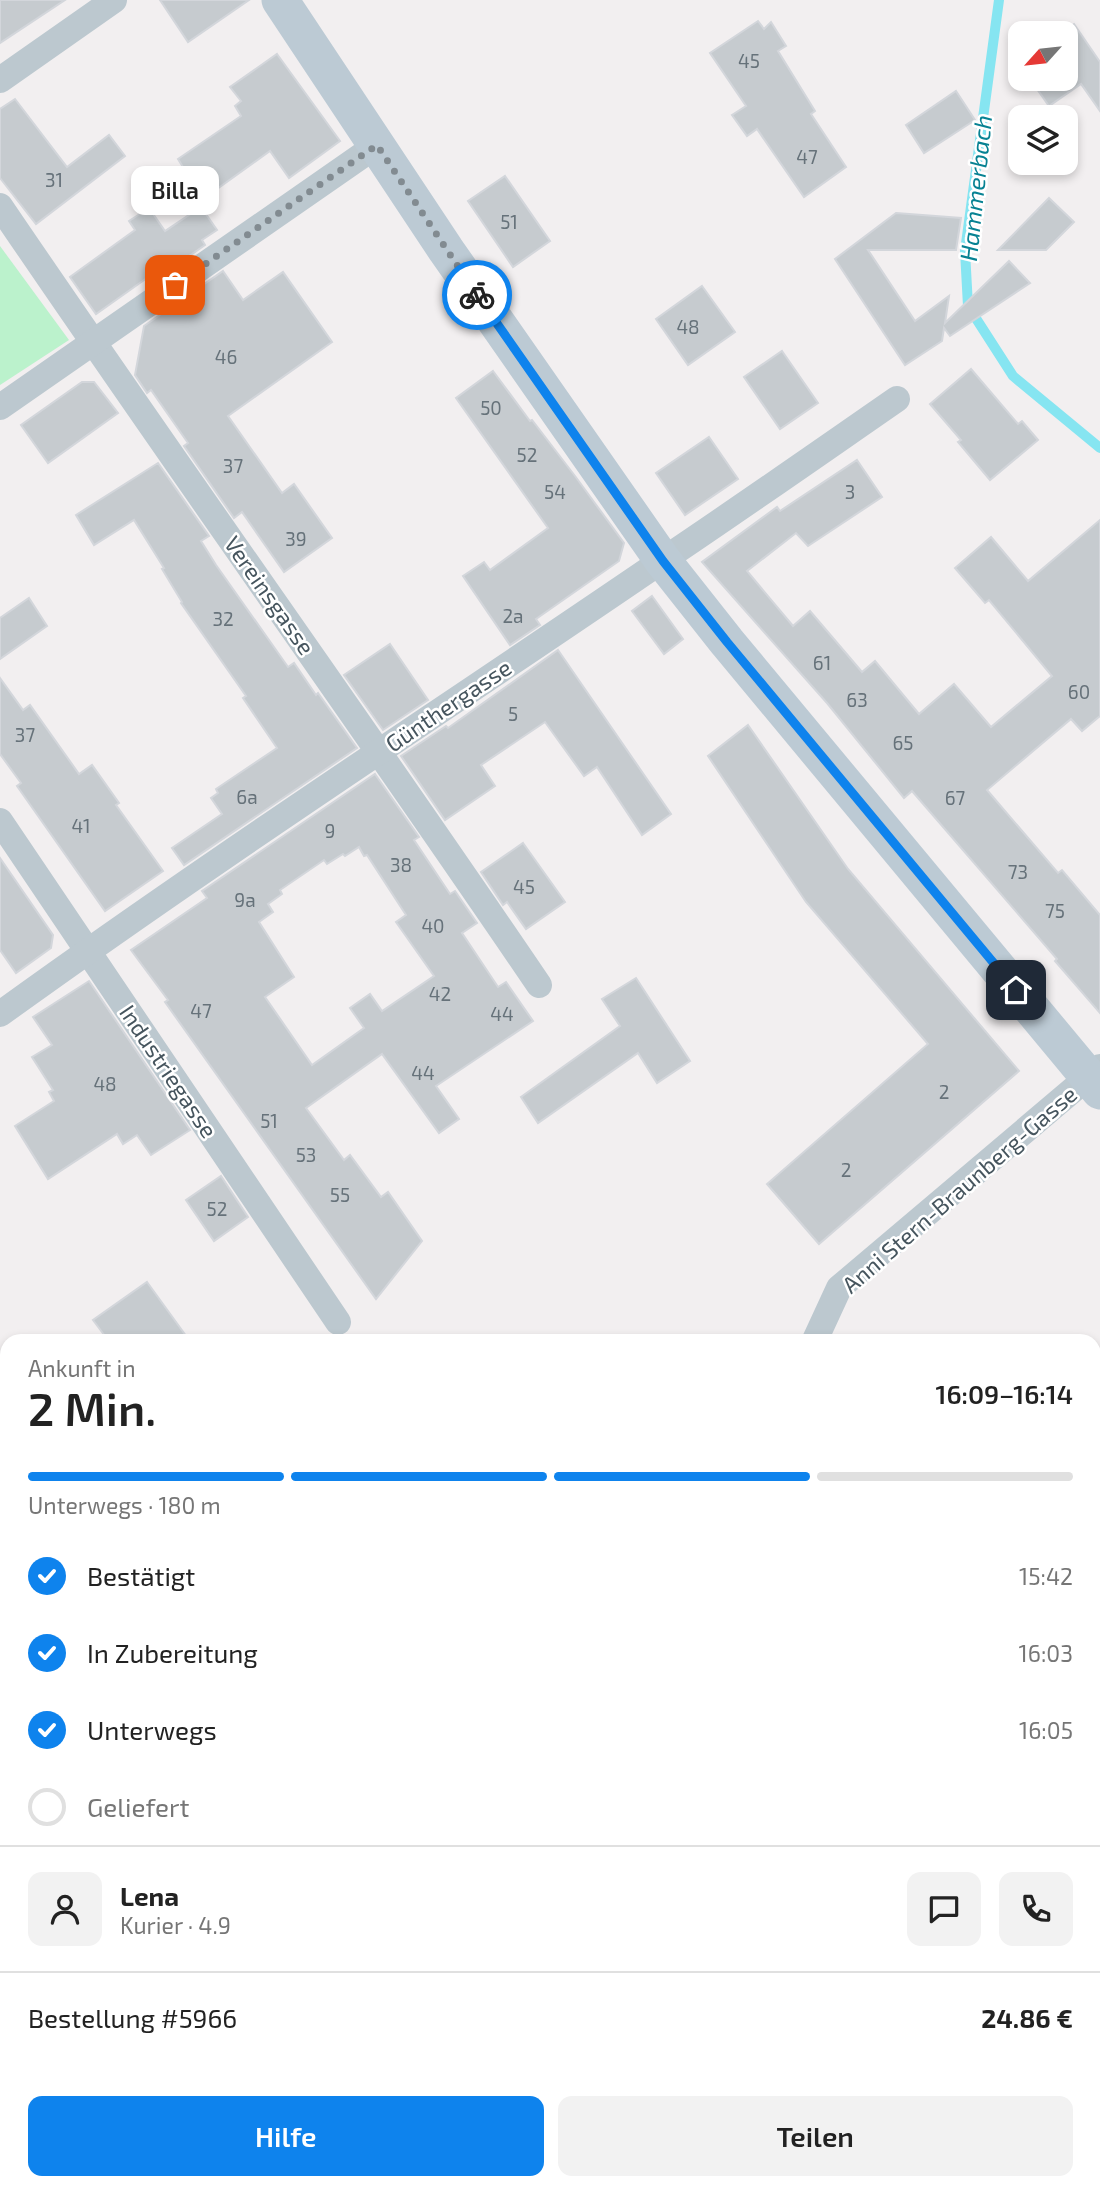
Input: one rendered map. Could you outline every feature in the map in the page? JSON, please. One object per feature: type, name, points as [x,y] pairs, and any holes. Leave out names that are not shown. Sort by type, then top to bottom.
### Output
[{"type":"main road","points":[[280,0],[477,296],[663,561],[727,642],[1096,1078]]},
{"type":"street","points":[[0,80],[114,0]]},
{"type":"street","points":[[0,407],[377,145]]},
{"type":"street","name":"Vereinsgasse","points":[[0,206],[540,985]]},
{"type":"street","name":"Günthergasse","points":[[0,1014],[88,950],[379,750],[663,561],[897,399]]},
{"type":"street","name":"Industriegasse","points":[[0,821],[338,1322]]},
{"type":"street","name":"Anni Stern-Braunberg-Gasse","points":[[818,1334],[839,1287],[1096,1078]]},
{"type":"green space","points":[[0,246],[69,340],[0,385]]},
{"type":"building","points":[[0,0],[65,0],[0,43]]},
{"type":"building","points":[[160,0],[249,0],[188,42]]},
{"type":"building","points":[[758,21],[764,29],[771,22],[786,46],[778,51],[815,111],[811,114],[846,167],[804,197],[757,129],[747,136],[732,115],[746,106],[710,53]]},
{"type":"building","points":[[1078,30],[1100,62],[1100,111],[1081,84],[1078,86]]},
{"type":"building","points":[[277,54],[340,141],[289,178],[270,151],[203,199],[178,159],[241,116],[235,106],[241,101],[230,87]]},
{"type":"building","points":[[956,91],[975,120],[924,153],[906,125]]},
{"type":"building","points":[[1038,91],[1071,91],[1050,105]]},
{"type":"building","points":[[15,99],[67,167],[109,135],[125,156],[36,224],[0,178],[0,109]]},
{"type":"building","points":[[505,176],[550,241],[513,267],[468,201]]},
{"type":"building","points":[[1049,198],[1074,222],[1046,250],[998,250]]},
{"type":"building","points":[[201,207],[217,230],[202,240],[205,245],[152,282],[154,273],[96,314],[70,277],[135,230],[129,221],[149,208],[165,231]]},
{"type":"building","points":[[896,213],[961,218],[956,250],[868,250],[915,321],[949,296],[945,323],[1009,261],[1030,283],[950,336],[944,328],[942,341],[905,365],[835,259]]},
{"type":"building","points":[[223,271],[243,300],[283,272],[332,342],[228,416],[282,493],[294,484],[332,538],[284,572],[242,512],[234,518],[184,446],[188,443],[151,390],[147,393],[135,375],[144,326]]},
{"type":"building","points":[[702,286],[735,332],[688,365],[656,319]]},
{"type":"building","points":[[782,351],[818,403],[780,429],[744,377]]},
{"type":"building","points":[[971,369],[1018,424],[1022,421],[1038,440],[990,480],[930,404]]},
{"type":"building","points":[[493,371],[624,543],[619,561],[536,619],[540,625],[510,645],[463,576],[484,562],[490,570],[548,528],[456,398]]},
{"type":"building","points":[[82,382],[94,382],[118,413],[48,463],[21,425]]},
{"type":"building","points":[[709,437],[738,479],[685,515],[656,473]]},
{"type":"building","points":[[857,460],[882,497],[808,546],[796,533],[747,571],[793,626],[810,611],[862,672],[875,661],[919,714],[954,684],[991,727],[1052,676],[989,600],[985,603],[955,568],[991,537],[1028,581],[1100,520],[1100,716],[1082,731],[1071,719],[987,790],[1058,873],[1062,870],[1100,915],[1100,1013],[912,791],[904,798],[827,703],[702,562],[777,507],[780,511]]},
{"type":"building","points":[[158,463],[209,536],[201,541],[216,565],[288,667],[294,663],[357,748],[184,865],[172,848],[222,814],[211,798],[218,793],[216,789],[277,748],[243,698],[246,696],[181,603],[162,569],[164,568],[134,520],[94,545],[76,515]]},
{"type":"building","points":[[652,596],[683,639],[664,654],[632,611]]},
{"type":"building","points":[[29,598],[47,626],[0,659],[0,618]]},
{"type":"building","points":[[390,644],[428,700],[383,730],[344,675]]},
{"type":"building","points":[[558,650],[671,814],[642,835],[597,767],[584,776],[545,722],[481,765],[495,786],[445,820],[401,756],[446,726],[448,728]]},
{"type":"building","points":[[0,678],[23,710],[30,705],[79,774],[92,765],[119,803],[116,805],[163,871],[105,911],[17,786],[21,783],[0,754]]},
{"type":"building","points":[[748,725],[848,869],[1019,1071],[819,1244],[767,1184],[928,1044],[806,902],[708,756]]},
{"type":"building","points":[[375,774],[419,837],[414,840],[450,894],[455,891],[477,923],[462,933],[498,987],[506,982],[533,1021],[436,1086],[459,1119],[439,1133],[382,1054],[306,1108],[344,1160],[350,1155],[381,1197],[388,1192],[422,1241],[376,1299],[131,950],[207,898],[202,891]],"holes":[[[359,847],[364,856],[367,855],[406,915],[396,922],[434,976],[382,1011],[370,994],[350,1008],[364,1028],[312,1065],[265,997],[294,977],[259,922],[273,912],[268,904],[282,894],[280,890],[324,860],[327,864]]]},
{"type":"building","points":[[523,843],[565,902],[526,929],[507,902],[503,905],[481,872]]},
{"type":"building","points":[[0,858],[53,935],[51,948],[16,973],[0,950]]},
{"type":"building","points":[[636,978],[690,1061],[657,1083],[638,1053],[538,1123],[521,1097],[620,1026],[602,999]]},
{"type":"building","points":[[89,981],[190,1130],[151,1155],[137,1135],[123,1144],[117,1134],[48,1179],[15,1126],[54,1101],[49,1092],[53,1090],[32,1057],[52,1045],[33,1017]]},
{"type":"building","points":[[221,1176],[248,1217],[214,1241],[186,1200]]},
{"type":"building","points":[[147,1282],[185,1334],[104,1334],[93,1320]]},
{"type":"waterway","name":"Hammerbach","points":[[999,0],[965,251],[968,306],[1013,376],[1100,448]]},
{"type":"way so far","points":[[175,285],[377,145],[477,295]]},
{"type":"place","name":"Billa","points":[[175,285]]},
{"type":"route","points":[[477,295],[663,561],[1016,990]]}]
